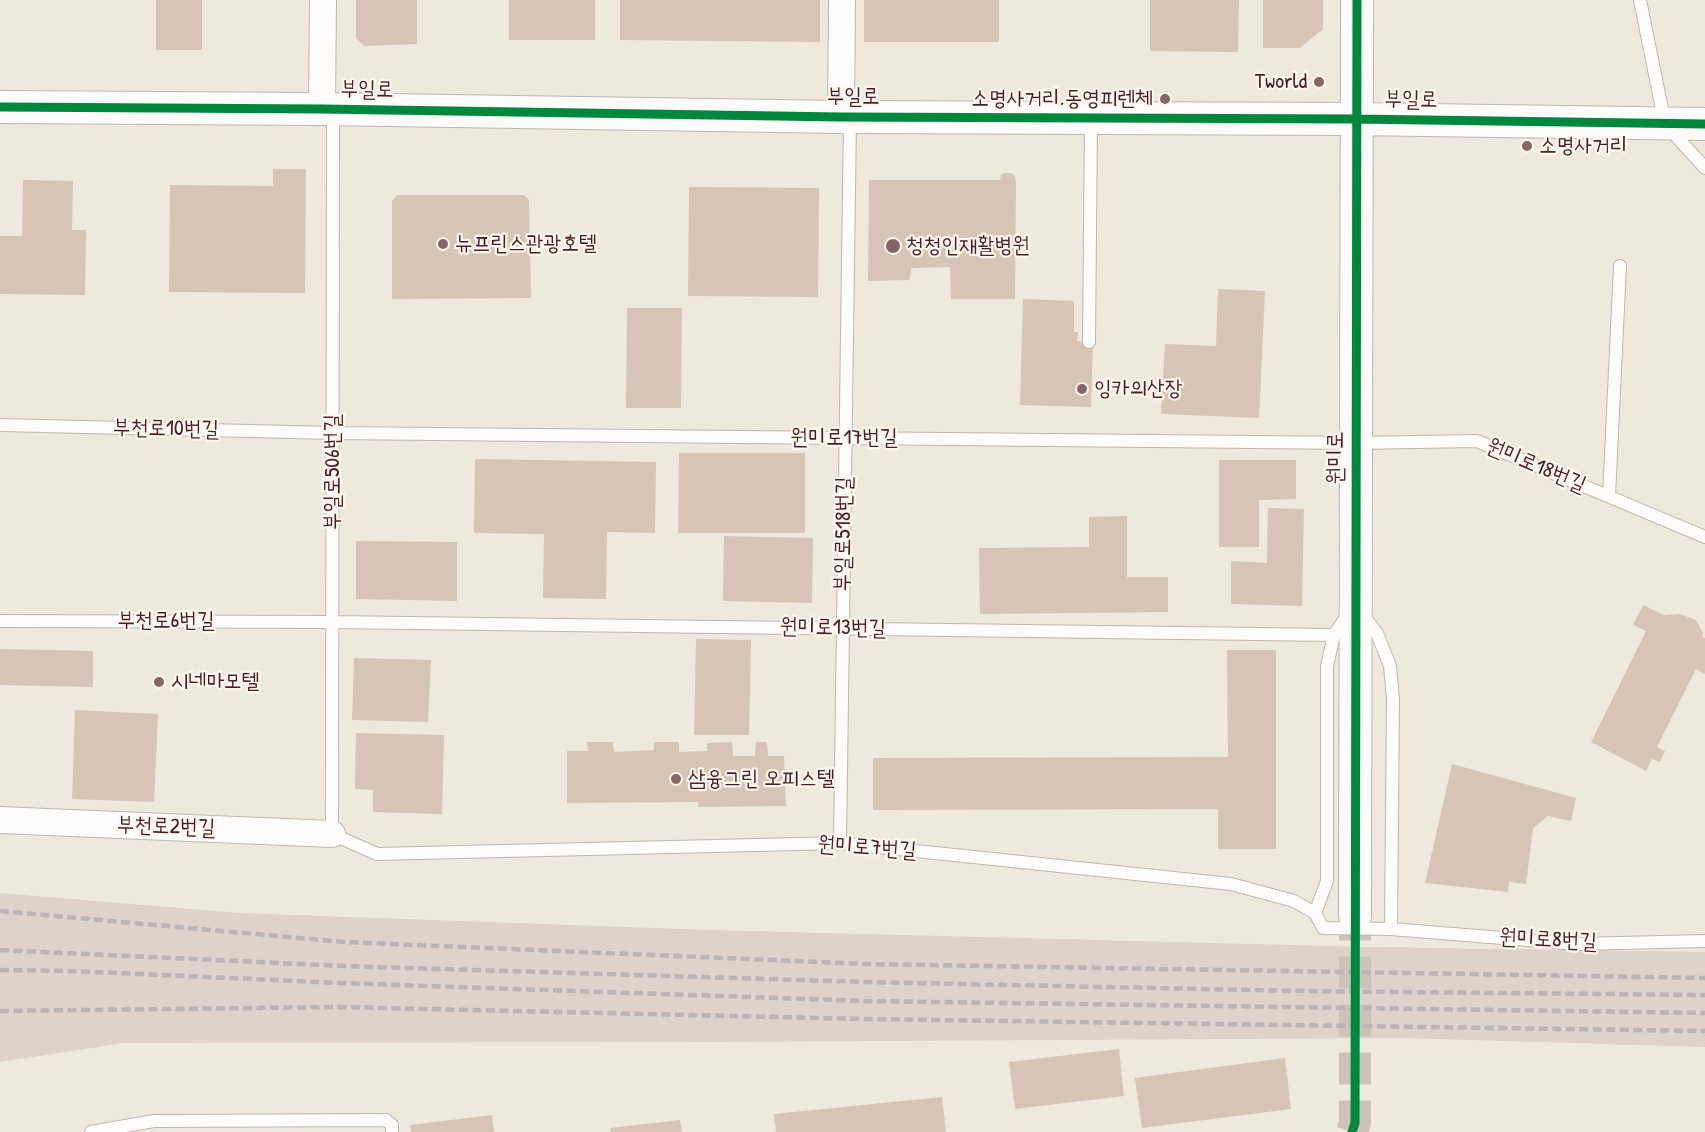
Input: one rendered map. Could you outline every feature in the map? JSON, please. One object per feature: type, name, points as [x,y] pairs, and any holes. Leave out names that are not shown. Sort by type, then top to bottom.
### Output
[{"type":"street","points":[[323,0],[328,109]]},
{"type":"street","points":[[842,0],[845,117]]},
{"type":"street","name":"원미로","points":[[1355,916],[1357,0]]},
{"type":"street","name":"부일로","points":[[0,107],[328,109],[845,117],[1356,118],[1705,124]]},
{"type":"street","name":"부천로2번길","points":[[0,820],[332,834]]},
{"type":"lane","points":[[1640,0],[1665,124],[1705,168]]},
{"type":"lane","name":"부일로506번길","points":[[328,109],[333,433],[332,834]]},
{"type":"lane","name":"부일로518번길","points":[[840,843],[845,438],[845,117]]},
{"type":"lane","points":[[1089,342],[1091,118]]},
{"type":"lane","name":"원미로18번길","points":[[1609,496],[1620,266]]},
{"type":"lane","name":"부천로10번길","points":[[0,425],[333,433]]},
{"type":"lane","name":"원미로17번길","points":[[333,433],[1355,442]]},
{"type":"lane","name":"원미로18번길","points":[[1355,442],[1477,441],[1705,537]]},
{"type":"lane","points":[[1316,914],[1328,881],[1326,666],[1334,635],[1355,604],[1377,633],[1390,666],[1393,699],[1391,929]]},
{"type":"lane","name":"부천로6번길","points":[[0,621],[332,621]]},
{"type":"lane","name":"원미로13번길","points":[[332,621],[1334,635]]},
{"type":"lane","name":"원미로7번길","points":[[332,834],[376,854],[840,843],[1231,884],[1294,901],[1316,914],[1323,928],[1391,929]]},
{"type":"lane","name":"원미로8번길","points":[[1391,929],[1577,944],[1705,941]]},
{"type":"lane","points":[[91,1132],[154,1121],[386,1120],[392,1129]]},
{"type":"shaded area","points":[[0,893],[238,913],[711,930],[1368,947],[1705,952],[1705,1047],[1403,1038],[124,1043],[0,1062]]},
{"type":"building","points":[[156,0],[202,0],[202,50],[156,50]]},
{"type":"building","points":[[356,0],[417,0],[417,44],[364,46],[356,38]]},
{"type":"building","points":[[509,0],[595,0],[595,40],[509,40]]},
{"type":"building","points":[[620,0],[820,0],[820,42],[620,40]]},
{"type":"building","points":[[864,0],[999,0],[999,42],[864,42]]},
{"type":"building","points":[[1150,0],[1239,0],[1238,52],[1150,51]]},
{"type":"building","points":[[1263,0],[1323,0],[1323,29],[1300,48],[1263,48]]},
{"type":"building","points":[[273,169],[306,169],[305,293],[169,292],[170,185],[273,186]]},
{"type":"building","points":[[1004,173],[1011,173],[1015,176],[1016,185],[1015,299],[951,299],[950,267],[911,268],[910,280],[868,281],[869,180],[1000,180]]},
{"type":"building","points":[[23,180],[73,181],[72,230],[86,230],[85,295],[0,294],[0,236],[22,236]]},
{"type":"building","points":[[689,187],[819,188],[818,297],[688,296]]},
{"type":"building","points":[[397,195],[524,195],[529,200],[531,298],[392,299],[392,201]]},
{"type":"building","points":[[1218,289],[1265,291],[1259,418],[1161,414],[1165,344],[1216,346]]},
{"type":"building","points":[[1023,299],[1074,301],[1074,332],[1078,332],[1077,341],[1093,342],[1091,407],[1020,405]]},
{"type":"building","points":[[627,308],[682,308],[681,408],[626,408]]},
{"type":"building","points":[[679,453],[805,453],[805,533],[678,533]]},
{"type":"building","points":[[475,459],[656,462],[655,533],[607,532],[606,599],[543,598],[544,534],[474,533]]},
{"type":"building","points":[[1219,460],[1296,460],[1296,499],[1259,500],[1259,547],[1219,547]]},
{"type":"building","points":[[1268,508],[1304,509],[1302,606],[1231,604],[1231,561],[1267,563]]},
{"type":"building","points":[[1127,516],[1127,577],[1168,577],[1168,612],[980,614],[979,548],[1089,547],[1089,517]]},
{"type":"building","points":[[724,536],[813,538],[812,603],[723,601]]},
{"type":"building","points":[[356,541],[457,542],[457,601],[356,599]]},
{"type":"building","points":[[1643,605],[1664,615],[1680,614],[1696,620],[1703,633],[1702,637],[1705,638],[1705,674],[1696,669],[1657,747],[1665,751],[1660,762],[1652,759],[1646,771],[1591,742],[1646,631],[1633,625]]},
{"type":"building","points":[[696,639],[751,640],[749,735],[694,735]]},
{"type":"building","points":[[0,649],[93,651],[93,687],[0,685]]},
{"type":"building","points":[[1227,650],[1276,650],[1276,849],[1218,849],[1218,809],[873,810],[873,758],[1228,757]]},
{"type":"building","points":[[354,658],[431,660],[428,722],[352,720]]},
{"type":"building","points":[[75,710],[158,714],[154,802],[72,799]]},
{"type":"building","points":[[356,733],[444,735],[442,814],[373,812],[373,790],[355,789]]},
{"type":"building","name":"삼융그린 오피스텔","points":[[587,742],[613,742],[614,752],[654,750],[654,742],[679,742],[679,752],[707,751],[707,743],[732,742],[733,756],[755,756],[756,742],[767,742],[768,756],[784,756],[786,806],[698,807],[698,802],[567,803],[567,751],[588,751]]},
{"type":"building","points":[[1452,764],[1576,798],[1571,821],[1548,816],[1533,828],[1526,884],[1509,882],[1508,892],[1425,883]]},
{"type":"building","points":[[1119,1049],[1124,1096],[1015,1109],[1009,1062]]},
{"type":"building","points":[[1285,1058],[1291,1109],[1142,1128],[1135,1078]]},
{"type":"building","points":[[942,1097],[946,1132],[776,1132],[774,1114]]},
{"type":"building","points":[[492,1115],[494,1132],[411,1132],[410,1125]]},
{"type":"building","points":[[680,1120],[682,1132],[611,1132],[610,1128]]},
{"type":"tunnel","points":[[1352,1132],[1355,1123],[1355,916]]},
{"type":"railway","points":[[0,911],[344,942],[867,964],[1705,978]]},
{"type":"railway","points":[[0,950],[343,966],[866,982],[1297,991],[1705,995]]},
{"type":"railway","points":[[0,970],[866,1001],[1705,1013]]},
{"type":"railway","points":[[0,1011],[339,1007],[865,1019],[1705,1031]]},
{"type":"cycle path","points":[[1352,1132],[1355,1123],[1357,0]]},
{"type":"cycle path","points":[[0,107],[1705,124]]},
{"type":"place","name":"Tworld","points":[[1319,82]]},
{"type":"place","name":"소명사거리.동영피렌체","points":[[1165,99]]},
{"type":"place","name":"소명사거리","points":[[1527,146]]},
{"type":"place","name":"뉴프린스관광호텔","points":[[443,244]]},
{"type":"place","name":"청청인재활병원","points":[[893,246]]},
{"type":"place","name":"잉카의산장","points":[[1082,389]]},
{"type":"place","name":"시네마모텔","points":[[159,682]]},
{"type":"place","name":"삼융그린 오피스텔","points":[[676,779]]}]
